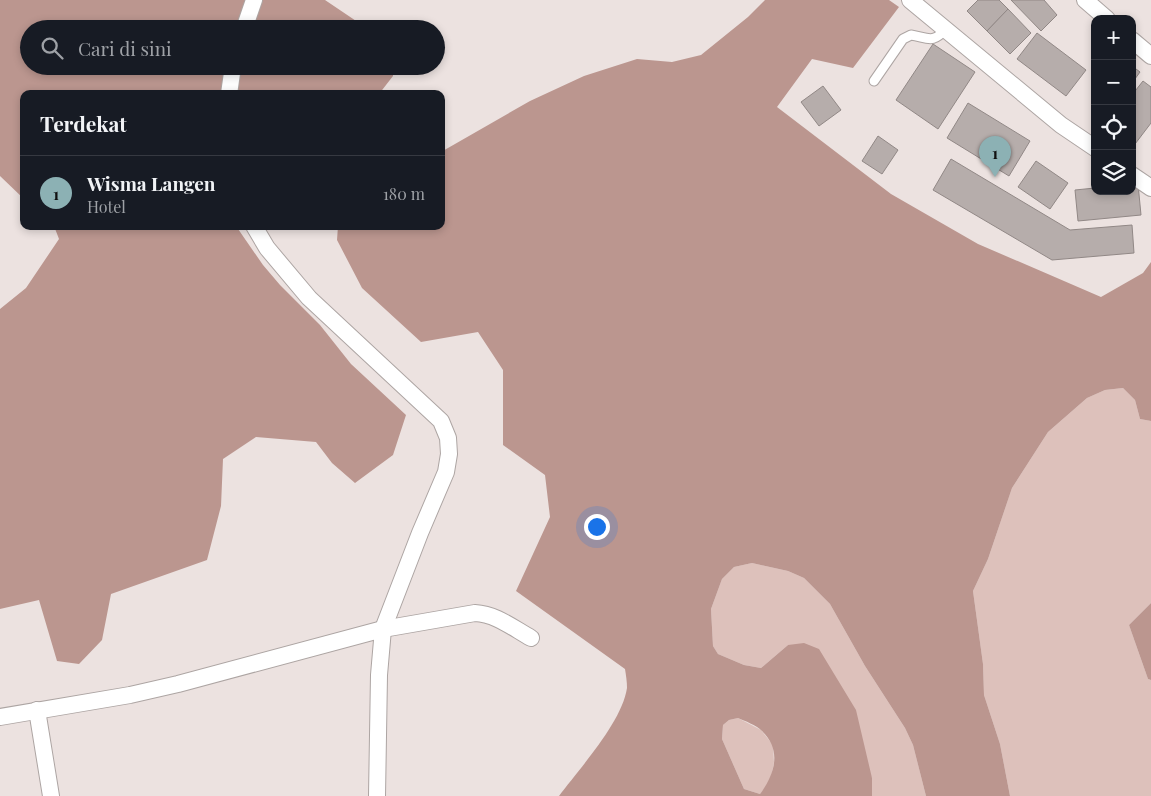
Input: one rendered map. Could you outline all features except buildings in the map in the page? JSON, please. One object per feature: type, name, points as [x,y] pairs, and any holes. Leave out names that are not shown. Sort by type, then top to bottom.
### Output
[{"type":"street","points":[[247,20],[254,0]]},
{"type":"street","points":[[910,0],[1061,124],[1091,145]]},
{"type":"street","points":[[1085,0],[1102,15]]},
{"type":"street","points":[[1136,43],[1151,56]]},
{"type":"street","points":[[230,90],[232,75]]},
{"type":"street","points":[[1136,178],[1151,188]]},
{"type":"street","points":[[256,230],[267,248],[309,298],[441,421],[448,438],[449,454],[446,472],[383,629],[379,675],[377,796]]},
{"type":"street","points":[[0,717],[130,695],[383,629],[475,613],[493,616],[531,638]]},
{"type":"street","points":[[37,710],[51,796]]},
{"type":"lane","points":[[874,81],[903,38],[911,35],[930,40],[939,36],[946,29]]},
{"type":"shaded area","points":[[0,0],[325,0],[355,20],[20,20],[20,75],[393,75],[382,90],[20,90],[20,195],[0,176]]},
{"type":"shaded area","points":[[765,0],[889,0],[899,7],[853,68],[812,59],[777,107],[891,194],[978,244],[1101,297],[1143,273],[1151,262],[1151,421],[1140,419],[1135,400],[1123,388],[1105,390],[1087,398],[1048,432],[1012,488],[988,559],[973,591],[983,664],[984,695],[1000,744],[1010,796],[926,796],[913,745],[905,728],[865,666],[830,604],[804,578],[788,571],[752,563],[734,567],[722,579],[711,609],[713,646],[718,654],[744,665],[761,668],[788,645],[804,643],[819,649],[856,710],[872,778],[872,796],[559,796],[599,744],[617,715],[624,701],[627,688],[625,669],[516,591],[550,517],[545,475],[503,445],[503,370],[478,332],[421,342],[362,288],[337,240],[338,230],[445,230],[445,150],[530,101],[584,76],[637,59],[672,62],[701,55],[748,17]],"holes":[[[738,718],[754,725],[768,738],[774,754],[772,770],[760,794],[744,789],[722,739],[723,725],[729,720]]]},
{"type":"shaded area","points":[[56,230],[239,230],[263,265],[320,325],[351,364],[406,415],[393,455],[355,483],[332,463],[316,442],[256,437],[223,459],[221,506],[207,560],[111,594],[102,640],[79,664],[57,661],[39,600],[0,609],[0,309],[26,288],[59,239]]},
{"type":"shaded area","points":[[1123,388],[1135,400],[1140,419],[1151,421],[1151,603],[1129,625],[1148,679],[1151,680],[1151,796],[1010,796],[1000,744],[984,695],[983,664],[973,591],[988,559],[1012,488],[1048,432],[1087,398],[1105,390]]},
{"type":"shaded area","points":[[752,563],[788,571],[804,578],[830,604],[865,666],[905,728],[913,745],[926,796],[872,796],[872,778],[788,645],[761,668],[744,665],[718,654],[713,646],[711,609],[722,579],[734,567]]},
{"type":"shaded area","points":[[1151,603],[1151,680],[1148,679],[1129,625]]},
{"type":"shaded area","points":[[738,718],[761,730],[773,745],[774,762],[771,780],[760,794],[744,789],[722,739],[723,725],[729,720]]},
{"type":"place","name":"Wisma Langen","points":[[995,177]]}]
